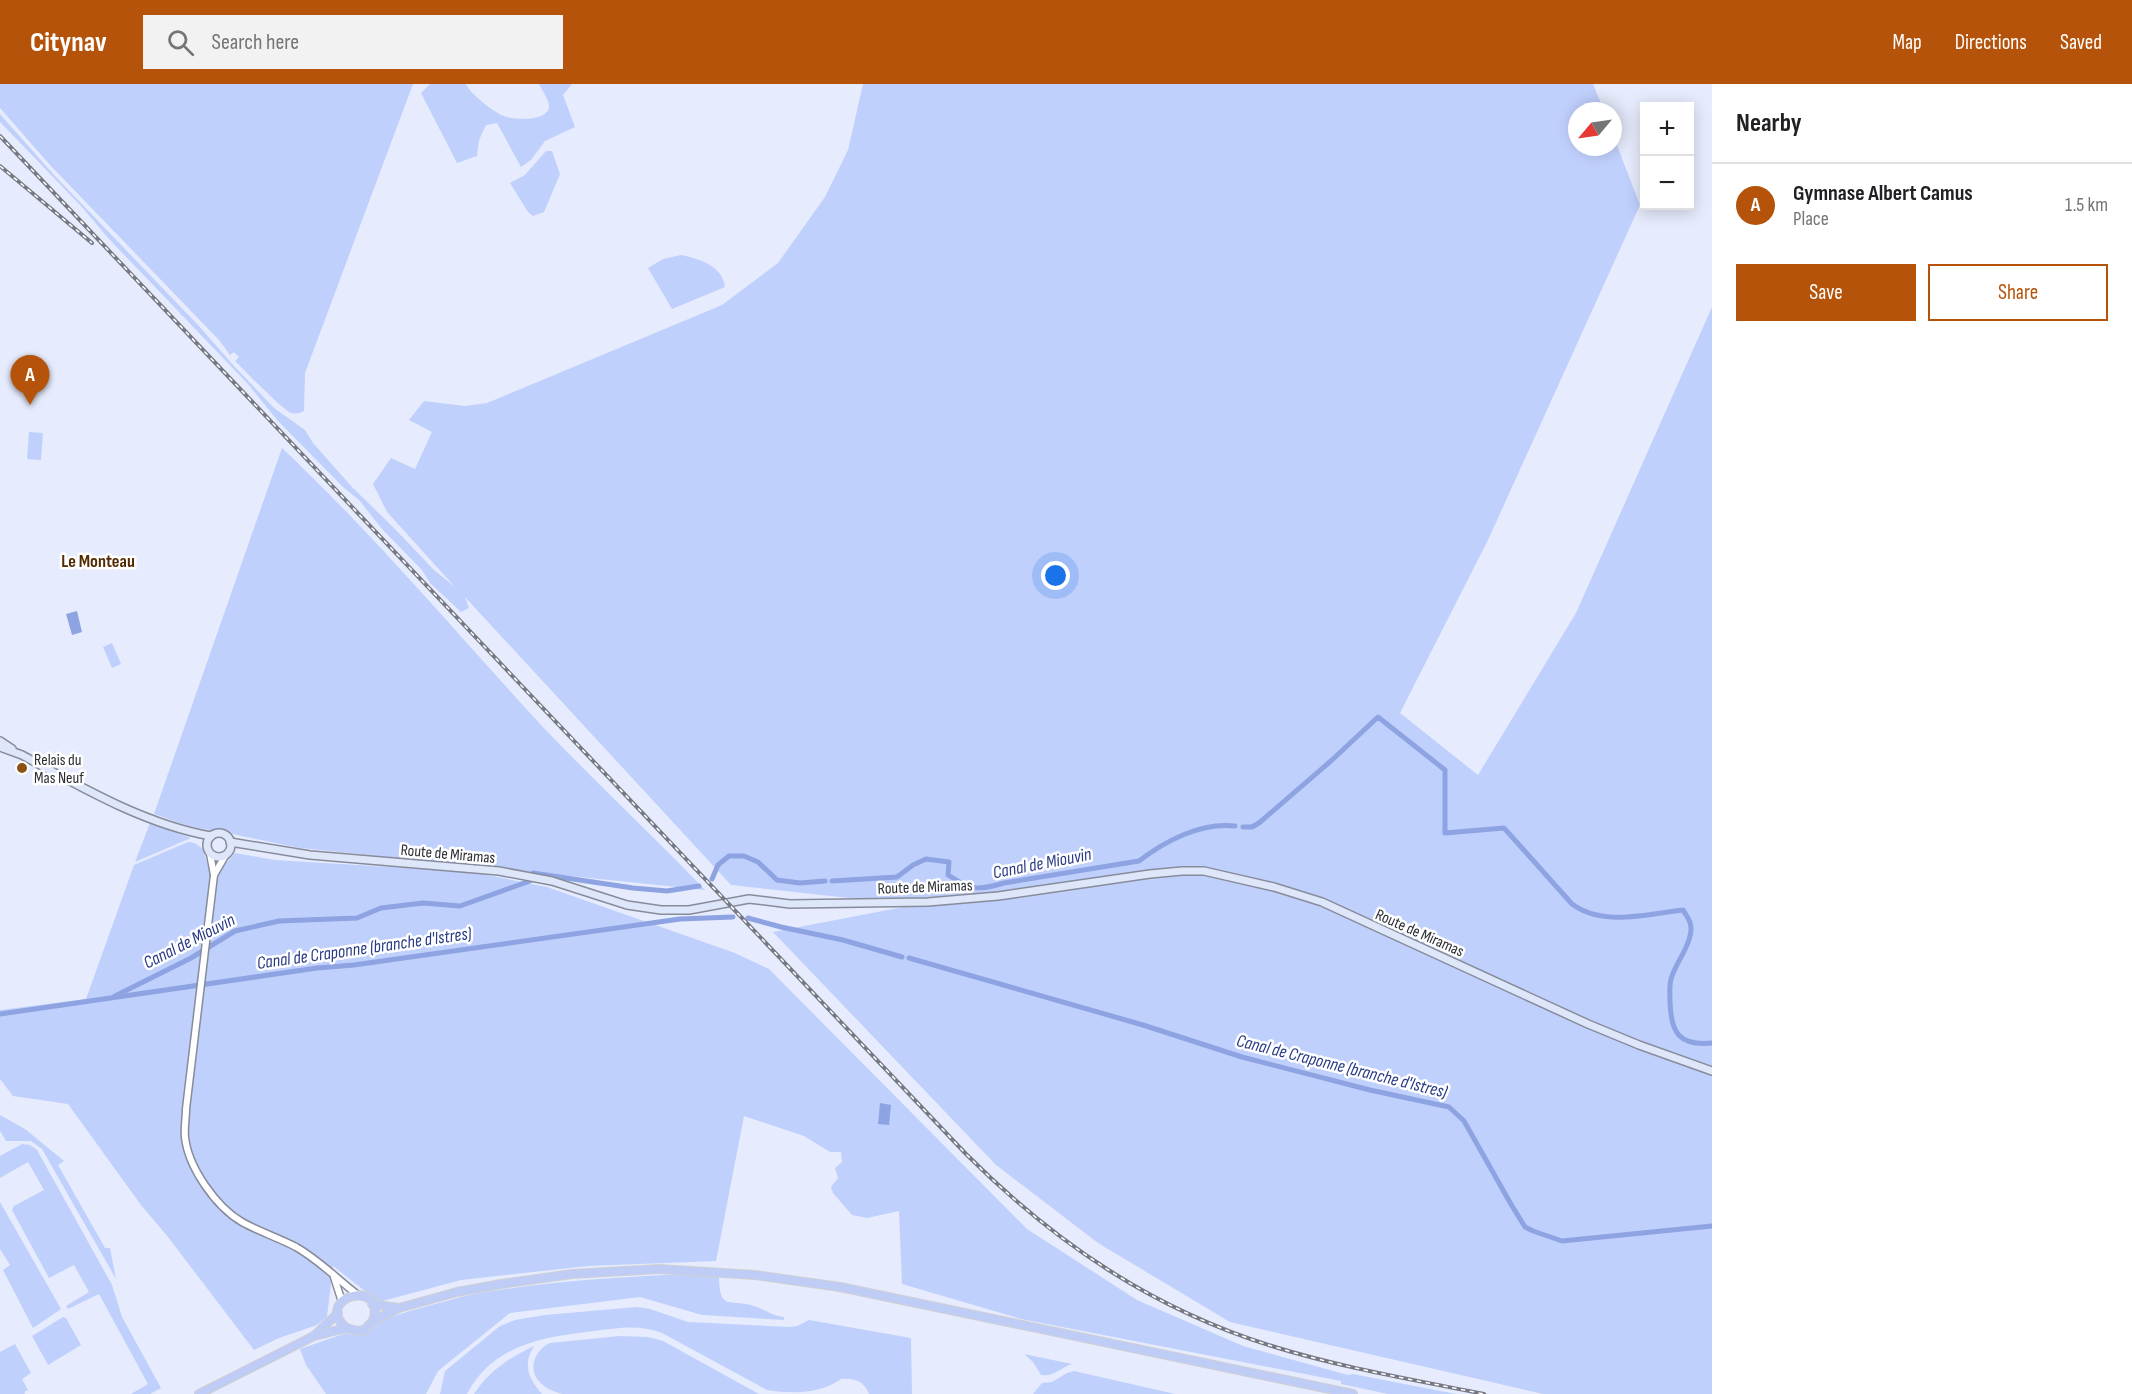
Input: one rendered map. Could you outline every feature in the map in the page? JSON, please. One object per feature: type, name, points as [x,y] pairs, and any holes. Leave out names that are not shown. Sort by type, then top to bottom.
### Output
[{"type":"main road","points":[[0,741],[22,755],[148,818],[190,832],[211,836],[222,833],[230,842],[230,849],[226,854],[218,857],[190,832]]},
{"type":"main road","points":[[0,747],[22,755]]},
{"type":"main road","points":[[209,850],[211,836]]},
{"type":"main road","name":"Route de Miramas","points":[[230,842],[310,855],[499,871],[552,881],[627,905],[661,910],[689,910],[749,899],[790,904],[928,902],[998,896],[1171,872],[1204,871],[1322,902],[1588,1024],[1712,1071]]},
{"type":"main road","name":"Route de Miramas","points":[[226,854],[250,846]]},
{"type":"main road","points":[[338,1313],[346,1328],[352,1331],[364,1330],[372,1322],[399,1308],[457,1292],[572,1274],[658,1269],[755,1275],[875,1294],[1353,1394]]},
{"type":"main road","points":[[314,1336],[338,1313],[342,1302],[352,1295],[368,1299],[372,1304],[374,1316],[372,1322]]},
{"type":"main road","points":[[372,1304],[399,1308]]},
{"type":"main road","points":[[199,1394],[314,1336],[346,1328]]},
{"type":"street","points":[[209,850],[214,875],[186,1109],[185,1138],[193,1164],[213,1196],[239,1220],[294,1246],[318,1261],[357,1295]]},
{"type":"street","points":[[214,875],[226,854]]},
{"type":"street","points":[[333,1276],[342,1302]]},
{"type":"shaded area","points":[[0,84],[413,84],[305,373],[304,411],[291,413],[263,389],[235,361],[239,357],[234,352],[230,355],[219,340],[50,165],[0,108]]},
{"type":"shaded area","points":[[430,84],[466,84],[477,97],[495,111],[504,116],[523,119],[538,117],[548,111],[549,105],[539,84],[572,84],[563,95],[575,127],[545,141],[531,160],[521,167],[497,123],[486,125],[479,140],[477,156],[457,163],[421,93]]},
{"type":"shaded area","points":[[863,84],[1593,84],[1600,102],[1568,102],[1568,156],[1621,156],[1640,205],[1488,540],[1400,713],[1478,775],[1576,613],[1712,307],[1712,1394],[1543,1394],[1230,1322],[1098,1243],[996,1165],[773,932],[914,905],[731,885],[465,597],[469,608],[461,612],[430,583],[422,570],[382,529],[359,500],[343,487],[278,421],[247,383],[0,122],[0,114],[54,175],[274,408],[305,430],[313,443],[352,487],[433,569],[455,587],[387,512],[373,484],[391,458],[415,469],[432,432],[409,420],[424,401],[465,406],[487,403],[722,305],[778,263],[825,197],[848,150]]},
{"type":"shaded area","points":[[546,151],[552,151],[560,174],[544,212],[533,216],[528,212],[510,183],[525,175]]},
{"type":"shaded area","points":[[681,255],[702,261],[715,268],[723,279],[725,287],[672,309],[648,268],[663,259]]},
{"type":"shaded area","points":[[29,432],[43,433],[41,460],[27,459]]},
{"type":"shaded area","points":[[282,448],[378,545],[551,736],[705,890],[301,848],[185,825],[154,814]]},
{"type":"shaded area","points":[[77,611],[82,632],[72,635],[66,614]]},
{"type":"shaded area","points":[[112,643],[121,664],[112,668],[103,647]]},
{"type":"shaded area","points":[[150,823],[191,838],[135,862]]},
{"type":"shaded area","points":[[188,842],[195,843],[203,849],[212,881],[215,882],[221,869],[235,853],[275,860],[472,872],[547,887],[735,953],[769,969],[1027,1229],[1137,1300],[1243,1346],[1348,1375],[1353,1374],[1456,1394],[1388,1394],[1341,1384],[1341,1381],[1021,1319],[902,1284],[899,1211],[867,1218],[852,1215],[833,1193],[831,1187],[838,1178],[835,1168],[842,1162],[841,1152],[830,1152],[804,1136],[744,1116],[716,1261],[588,1266],[461,1280],[379,1302],[333,1266],[327,1317],[317,1325],[279,1338],[254,1350],[141,1205],[68,1104],[13,1096],[0,1079],[0,1010],[86,999],[134,865]]},
{"type":"shaded area","points":[[880,1103],[891,1105],[889,1125],[878,1124]]},
{"type":"shaded area","points":[[0,1115],[25,1129],[64,1161],[58,1165],[105,1248],[110,1248],[116,1279],[42,1149],[31,1141],[6,1141],[0,1131]]},
{"type":"shaded area","points":[[22,1144],[30,1145],[37,1150],[112,1285],[122,1317],[161,1388],[150,1394],[131,1394],[148,1384],[99,1294],[68,1309],[66,1306],[89,1292],[74,1265],[49,1278],[12,1210],[14,1206],[44,1190],[28,1162],[0,1178],[0,1156]]},
{"type":"shaded area","points":[[0,1202],[61,1309],[33,1328],[3,1270],[10,1265],[0,1249]]},
{"type":"shaded area","points":[[665,1275],[719,1275],[721,1295],[724,1300],[757,1307],[784,1317],[784,1320],[702,1315],[640,1297],[510,1313],[438,1371],[426,1394],[326,1394],[306,1365],[300,1349],[346,1333],[357,1335],[394,1316],[474,1294],[569,1282]]},
{"type":"shaded area","points":[[637,1307],[688,1322],[789,1327],[809,1320],[911,1338],[912,1394],[869,1394],[861,1383],[846,1379],[806,1392],[767,1390],[662,1333],[645,1328],[628,1327],[557,1336],[522,1346],[491,1364],[478,1377],[467,1394],[440,1394],[445,1371],[500,1326],[515,1320],[545,1315]]},
{"type":"shaded area","points":[[63,1317],[66,1318],[81,1345],[48,1365],[32,1336]]},
{"type":"shaded area","points":[[620,1336],[648,1337],[663,1341],[759,1394],[563,1394],[540,1383],[535,1375],[534,1364],[537,1354],[550,1343]]},
{"type":"shaded area","points":[[15,1344],[31,1373],[22,1379],[28,1390],[24,1392],[25,1394],[0,1394],[0,1352]]},
{"type":"shaded area","points":[[534,1346],[528,1360],[529,1372],[542,1394],[474,1394],[486,1378],[500,1366]]},
{"type":"shaded area","points":[[1024,1354],[1072,1364],[1053,1373],[1041,1375],[1033,1362]]},
{"type":"shaded area","points":[[1074,1371],[1175,1394],[1033,1394],[1042,1383],[1052,1382]]},
{"type":"waterway","points":[[1243,827],[1252,827],[1259,823],[1378,717],[1445,770],[1445,833],[1504,828],[1572,904],[1584,911],[1598,915],[1626,917],[1683,910],[1690,922],[1691,932],[1670,982],[1672,1022],[1684,1040],[1712,1043]]},
{"type":"waterway","name":"Canal de Miouvin","points":[[832,881],[897,877],[926,859],[949,862],[948,875],[963,884],[980,888],[1139,861],[1184,834],[1209,827],[1235,826]]},
{"type":"waterway","name":"Canal de Miouvin","points":[[712,879],[718,865],[729,856],[744,856],[758,862],[777,880],[800,883],[825,881]]},
{"type":"waterway","name":"Canal de Miouvin","points":[[533,873],[667,891],[699,886]]},
{"type":"waterway","name":"Canal de Miouvin","points":[[115,996],[191,958],[235,931],[279,921],[357,918],[381,908],[423,903],[460,906],[530,881]]},
{"type":"waterway","name":"Canal de Craponne (branche d'Istres)","points":[[0,1014],[680,919],[733,917]]},
{"type":"waterway","name":"Canal de Craponne (branche d'Istres)","points":[[748,918],[843,940],[902,957]]},
{"type":"waterway","name":"Canal de Craponne (branche d'Istres)","points":[[909,958],[1143,1025],[1242,1057],[1370,1090],[1449,1107],[1464,1121],[1525,1227],[1562,1241],[1712,1226]]},
{"type":"railway","points":[[0,136],[966,1154],[1035,1216],[1108,1270],[1188,1314],[1231,1332],[1327,1361],[1484,1394]]},
{"type":"railway","points":[[0,166],[92,243]]},
{"type":"place","name":"Gymnase Albert Camus","points":[[30,405]]},
{"type":"place","name":"Relais du Mas Neuf","points":[[22,768]]},
{"type":"district","name":"Le Monteau","points":[[98,561]]}]
